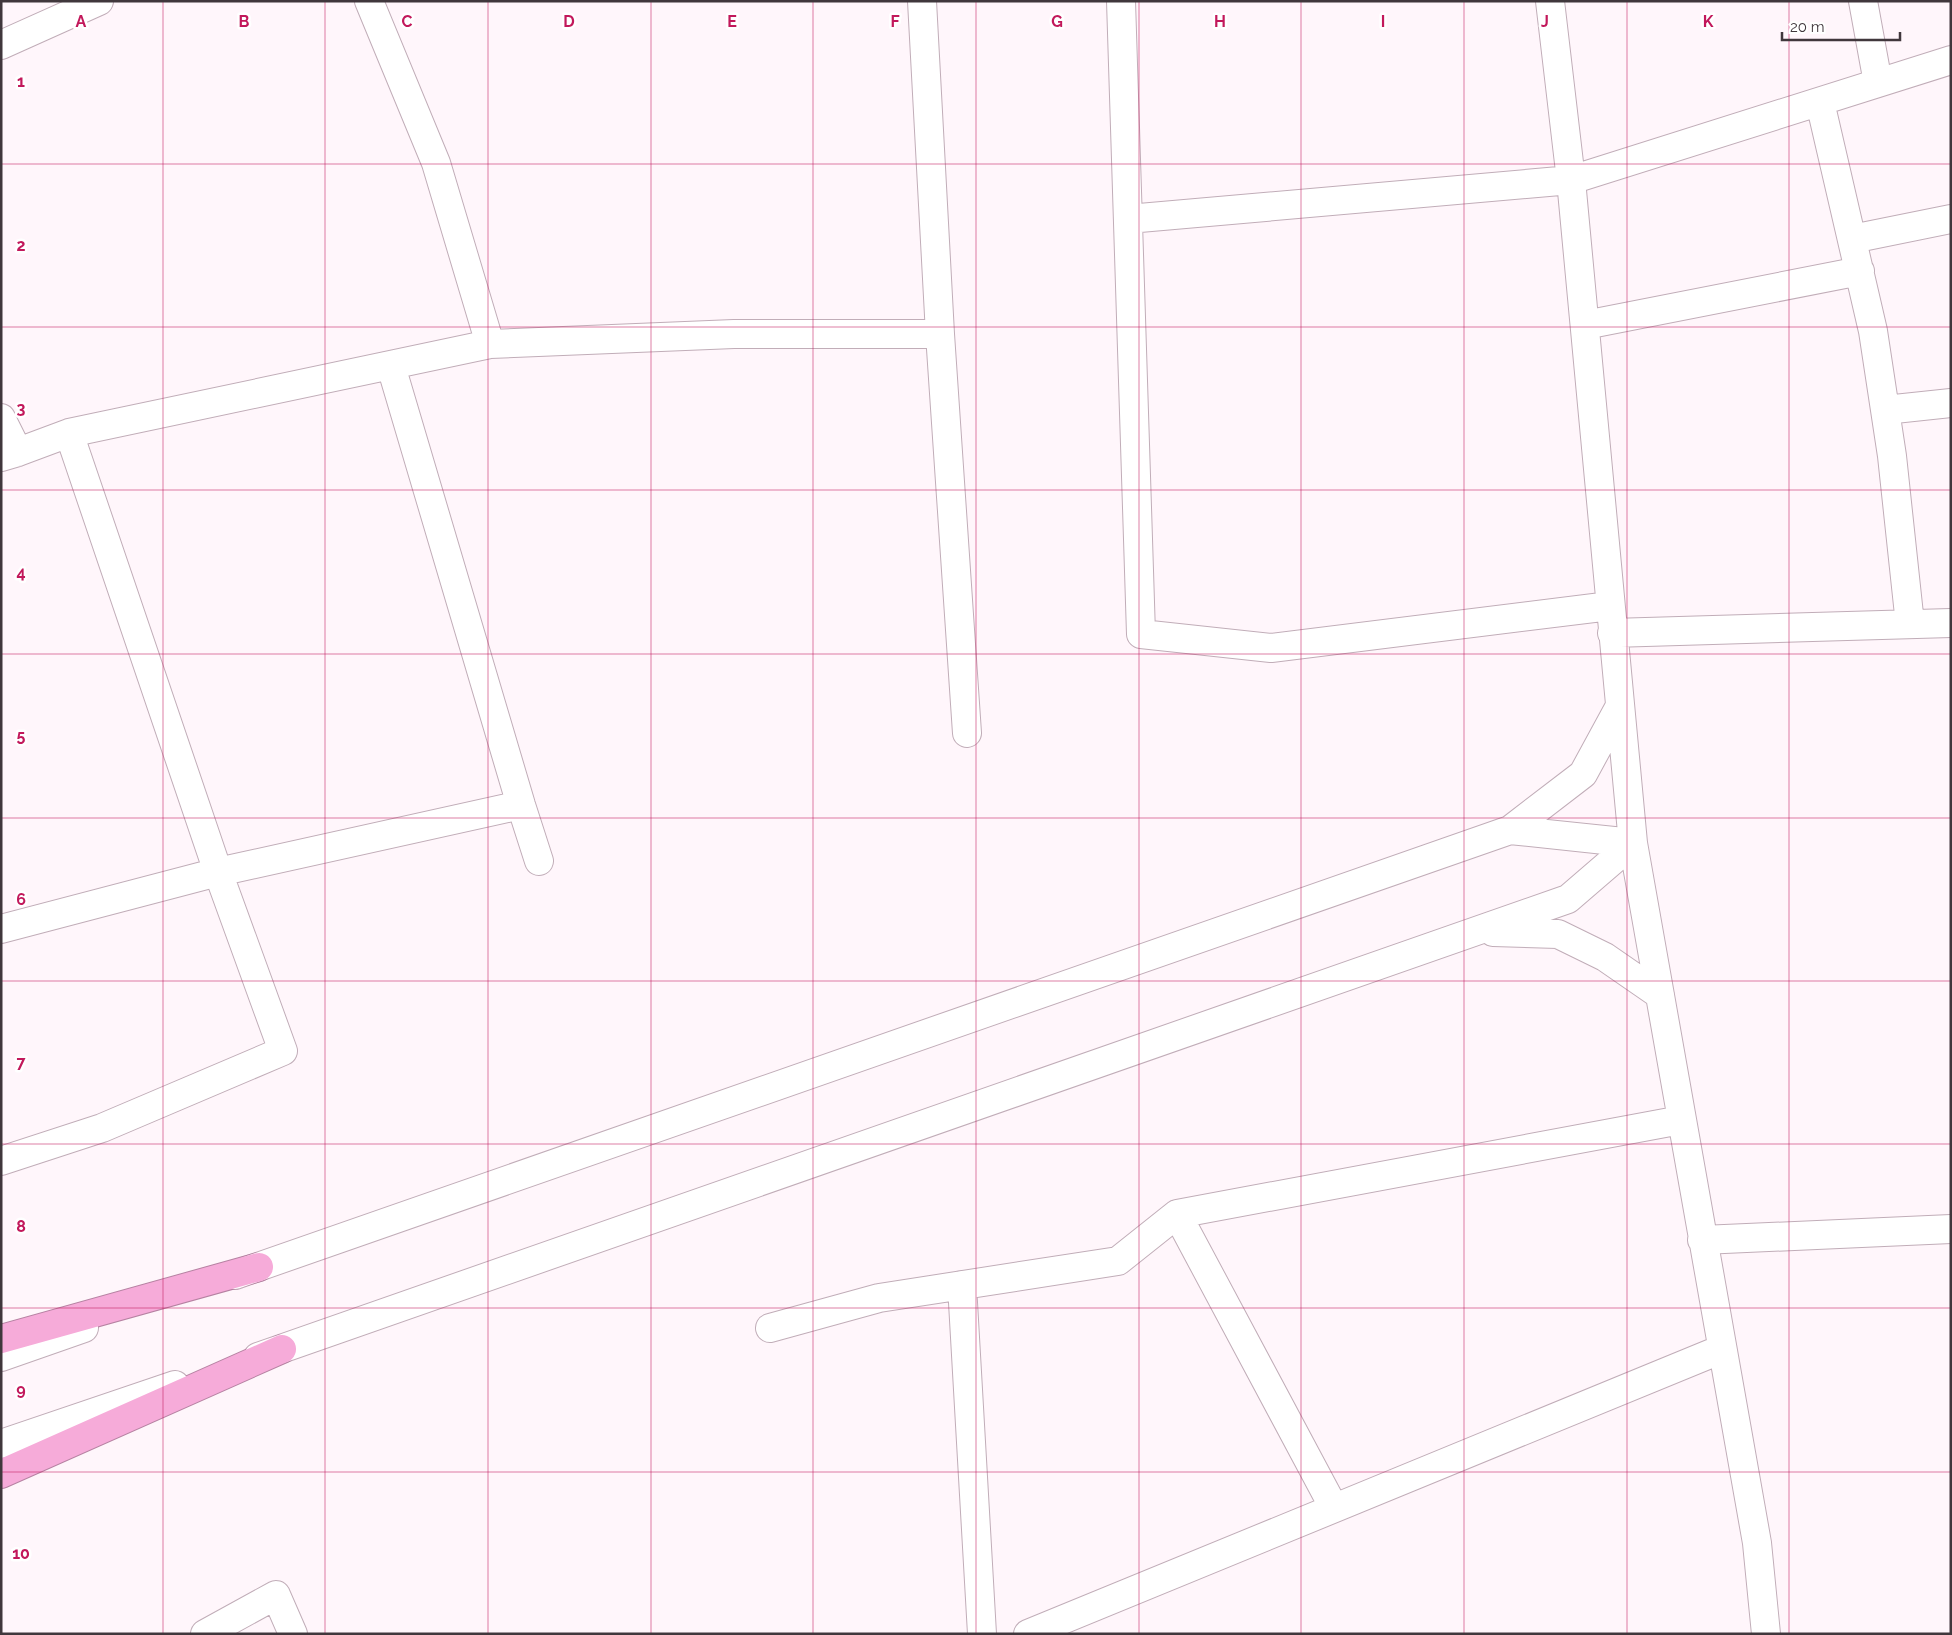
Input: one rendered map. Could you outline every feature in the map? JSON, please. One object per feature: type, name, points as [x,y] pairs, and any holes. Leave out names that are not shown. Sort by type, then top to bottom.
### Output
[{"type":"highway","points":[[1,1338],[259,1267]]},
{"type":"highway","points":[[1,1474],[282,1349]]},
{"type":"street","points":[[1,45],[99,1]]},
{"type":"street","points":[[369,1],[436,163],[490,344]]},
{"type":"street","points":[[922,1],[940,334],[967,733]]},
{"type":"street","points":[[1122,1],[1142,634],[1271,648],[1610,606]]},
{"type":"street","points":[[1550,1],[1571,180],[1633,843],[1757,1543],[1766,1634]]},
{"type":"street","points":[[1863,1],[1878,83]]},
{"type":"street","points":[[1128,219],[1571,180],[1951,60]]},
{"type":"street","points":[[1820,102],[1873,330],[1892,456],[1910,624]]},
{"type":"street","points":[[1852,239],[1951,218]]},
{"type":"street","points":[[1585,325],[1860,271]]},
{"type":"street","points":[[1,418],[10,454],[69,433],[490,344],[734,334],[940,334]]},
{"type":"street","points":[[391,366],[539,861]]},
{"type":"street","points":[[1885,410],[1951,403]]},
{"type":"street","points":[[1,1162],[102,1128],[282,1051],[218,872],[69,433]]},
{"type":"street","points":[[1612,633],[1951,623]]},
{"type":"street","points":[[1,1357],[1510,830],[1583,774],[1620,706]]},
{"type":"street","points":[[1,929],[218,872],[521,805]]},
{"type":"street","points":[[1510,830],[1633,843]]},
{"type":"street","points":[[1,1444],[282,1349],[1568,899],[1633,843]]},
{"type":"street","points":[[1476,931],[1558,934],[1605,957],[1660,995]]},
{"type":"street","points":[[770,1328],[879,1298],[1118,1261],[1177,1214],[1681,1120]]},
{"type":"street","points":[[1177,1214],[1334,1508]]},
{"type":"street","points":[[1702,1240],[1951,1229]]},
{"type":"street","points":[[962,1285],[982,1634]]},
{"type":"street","points":[[1028,1634],[1722,1349]]},
{"type":"street","points":[[205,1634],[276,1595],[293,1634]]}]
